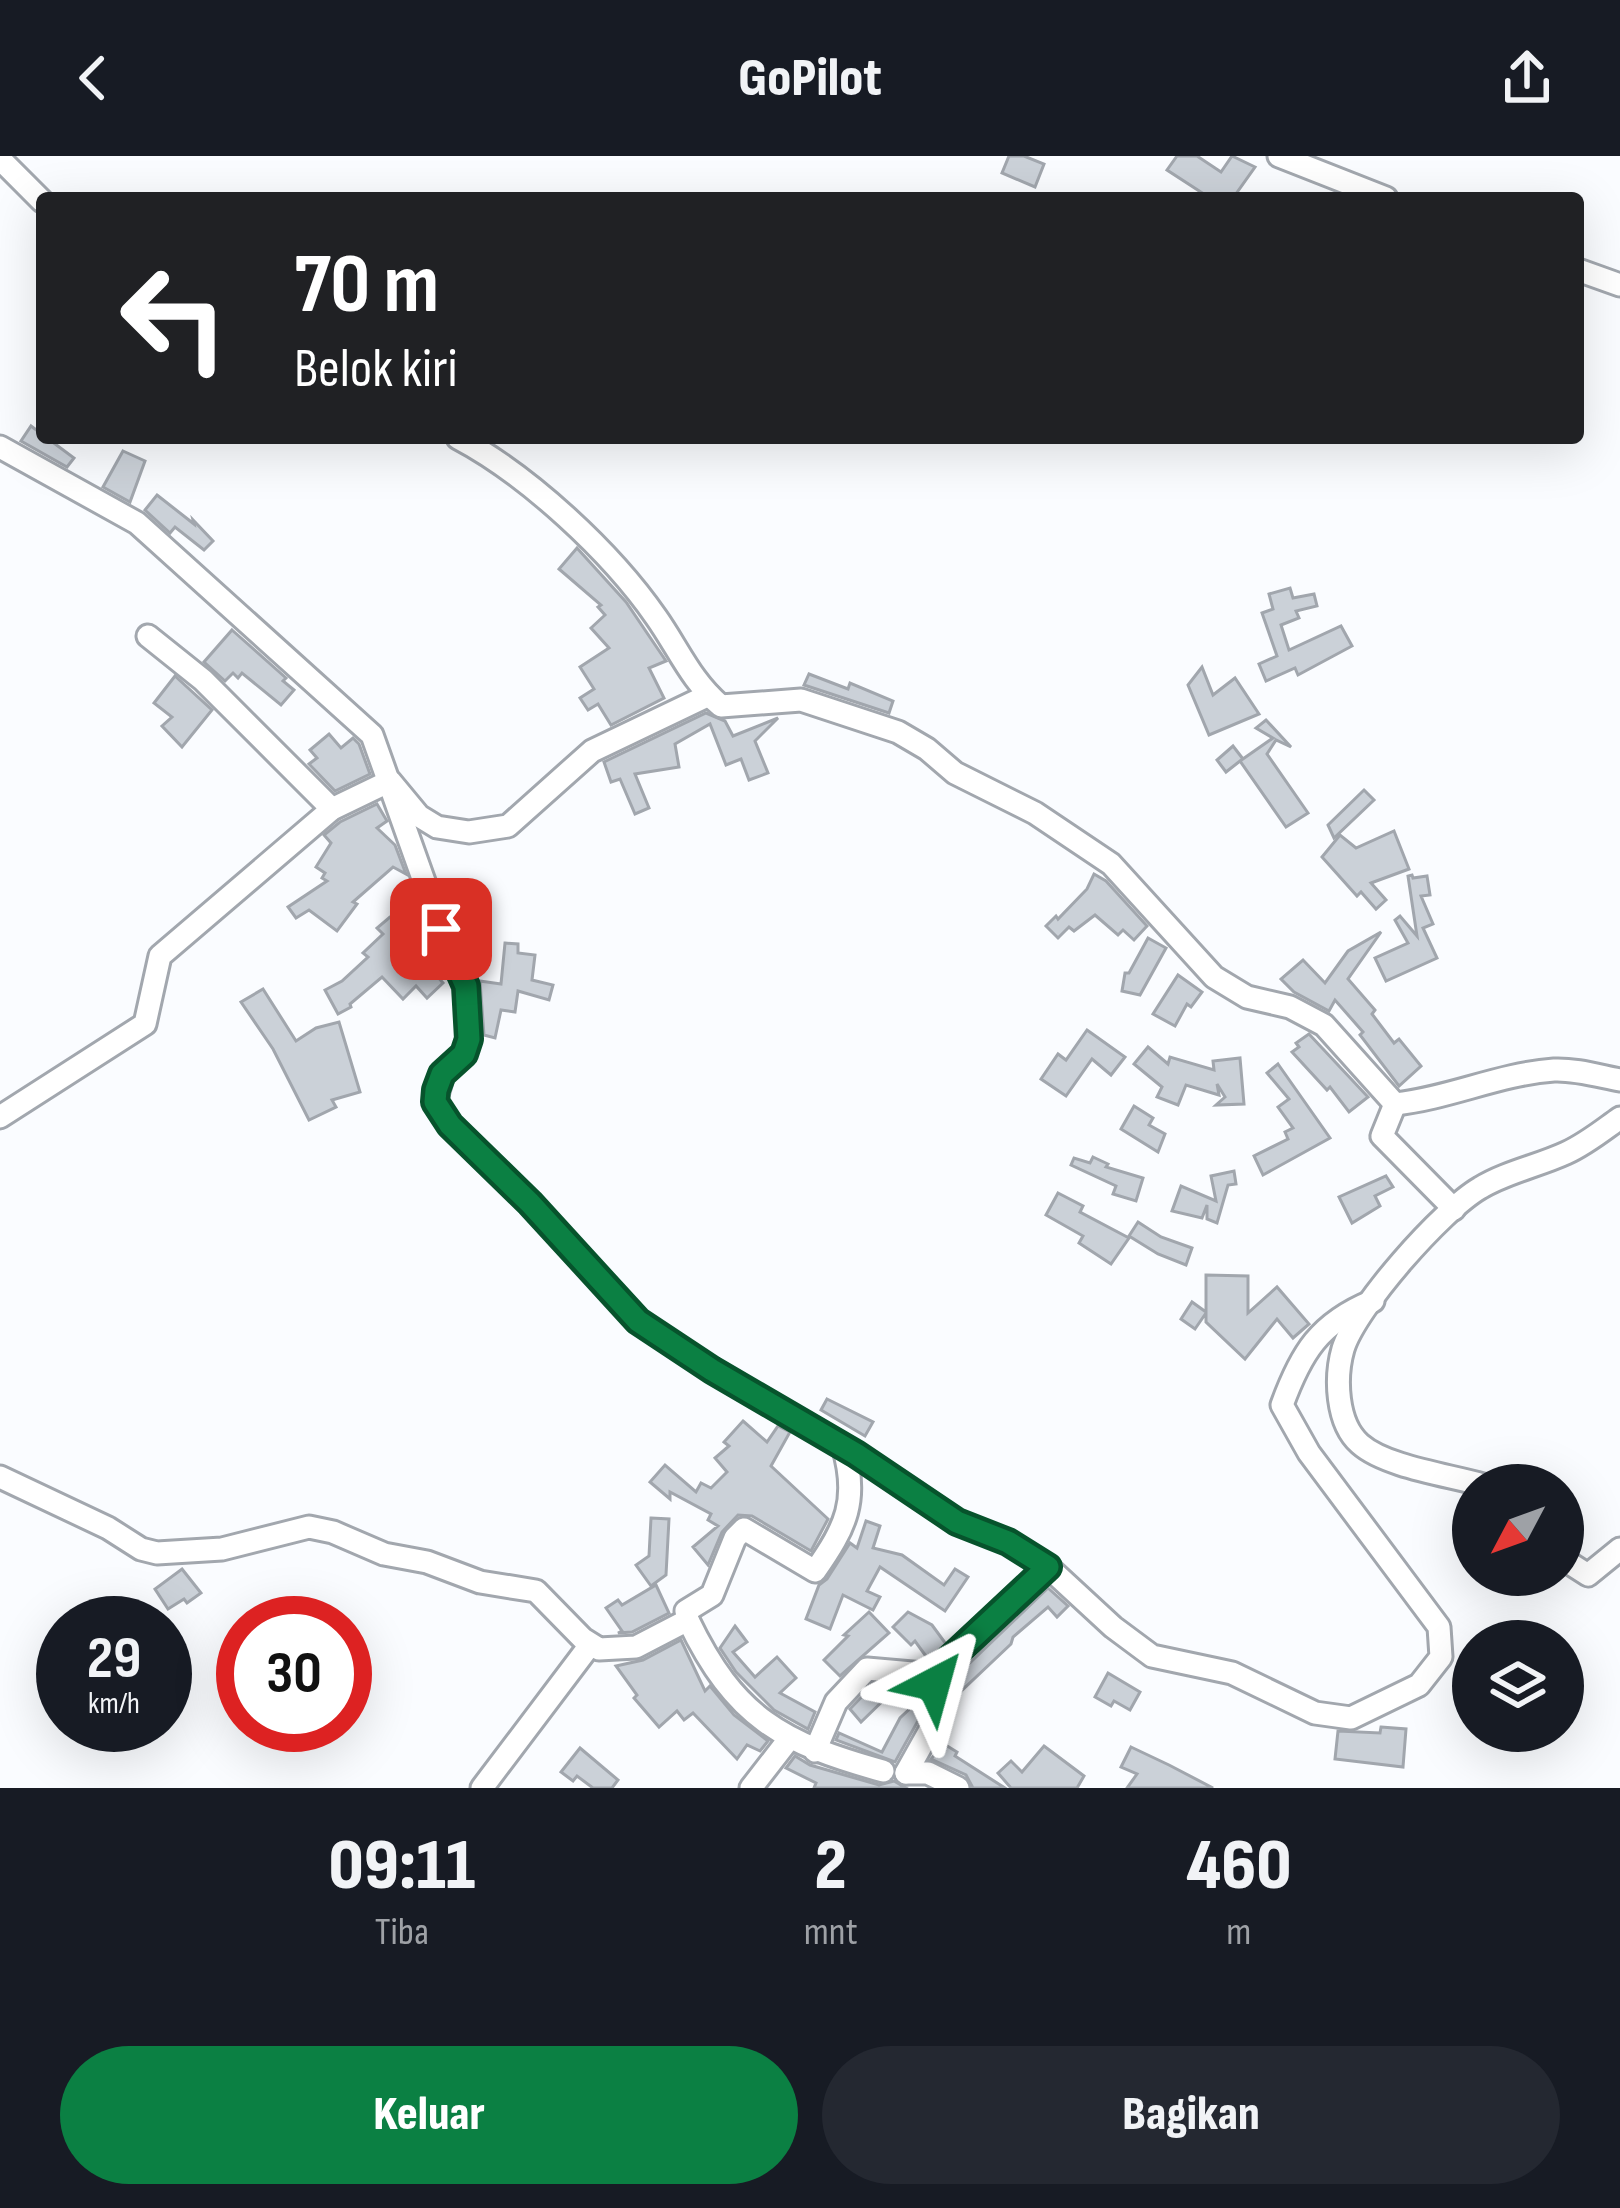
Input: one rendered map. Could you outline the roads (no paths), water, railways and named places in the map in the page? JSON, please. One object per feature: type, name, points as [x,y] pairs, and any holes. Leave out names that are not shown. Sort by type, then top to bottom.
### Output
[{"type":"street","points":[[1279,156],[1368,192]]},
{"type":"street","points":[[0,159],[36,195]]},
{"type":"street","points":[[1584,272],[1620,285]]},
{"type":"street","points":[[470,444],[489,454],[606,553],[657,618],[685,666],[721,706],[801,700],[898,732],[927,749],[955,773],[1035,813],[1111,865],[1214,976],[1247,997],[1290,1007],[1324,1025],[1395,1104]]},
{"type":"street","points":[[0,447],[137,523],[372,735],[466,986],[469,1039],[464,1054],[442,1074],[435,1102],[638,1321],[957,1522],[1008,1542],[1048,1567],[1152,1656],[1232,1673],[1315,1714],[1351,1718],[1419,1685],[1441,1657],[1439,1628],[1309,1453],[1282,1405],[1301,1354],[1351,1310],[1373,1300]]},
{"type":"street","points":[[148,636],[203,680],[332,809]]},
{"type":"street","points":[[390,781],[419,817],[437,827],[469,832],[508,826],[592,751],[709,695]]},
{"type":"street","points":[[0,1117],[145,1024],[160,956],[332,809],[390,781]]},
{"type":"street","points":[[1395,1104],[1450,1095],[1486,1081],[1558,1070],[1620,1080]]},
{"type":"street","points":[[1395,1104],[1382,1136],[1454,1209]]},
{"type":"street","points":[[1452,1477],[1382,1458],[1357,1442],[1337,1386],[1343,1348],[1373,1300],[1428,1231],[1454,1209],[1483,1185],[1566,1153],[1620,1118]]},
{"type":"street","points":[[843,1447],[851,1474],[848,1518],[814,1571],[744,1528],[735,1538],[712,1594],[686,1611],[729,1690],[789,1739],[883,1771]]},
{"type":"street","points":[[0,1477],[157,1553],[222,1549],[309,1527],[333,1532],[384,1553],[428,1562],[492,1585],[541,1594],[590,1645],[612,1651],[636,1647],[688,1620]]},
{"type":"street","points":[[1584,1573],[1588,1576],[1620,1550]]},
{"type":"street","points":[[958,1788],[928,1773],[906,1773],[934,1723],[935,1675],[1048,1567]]},
{"type":"street","points":[[482,1788],[590,1645]]},
{"type":"street","points":[[815,1751],[836,1702],[867,1669],[935,1675]]},
{"type":"street","points":[[751,1788],[789,1739]]}]
